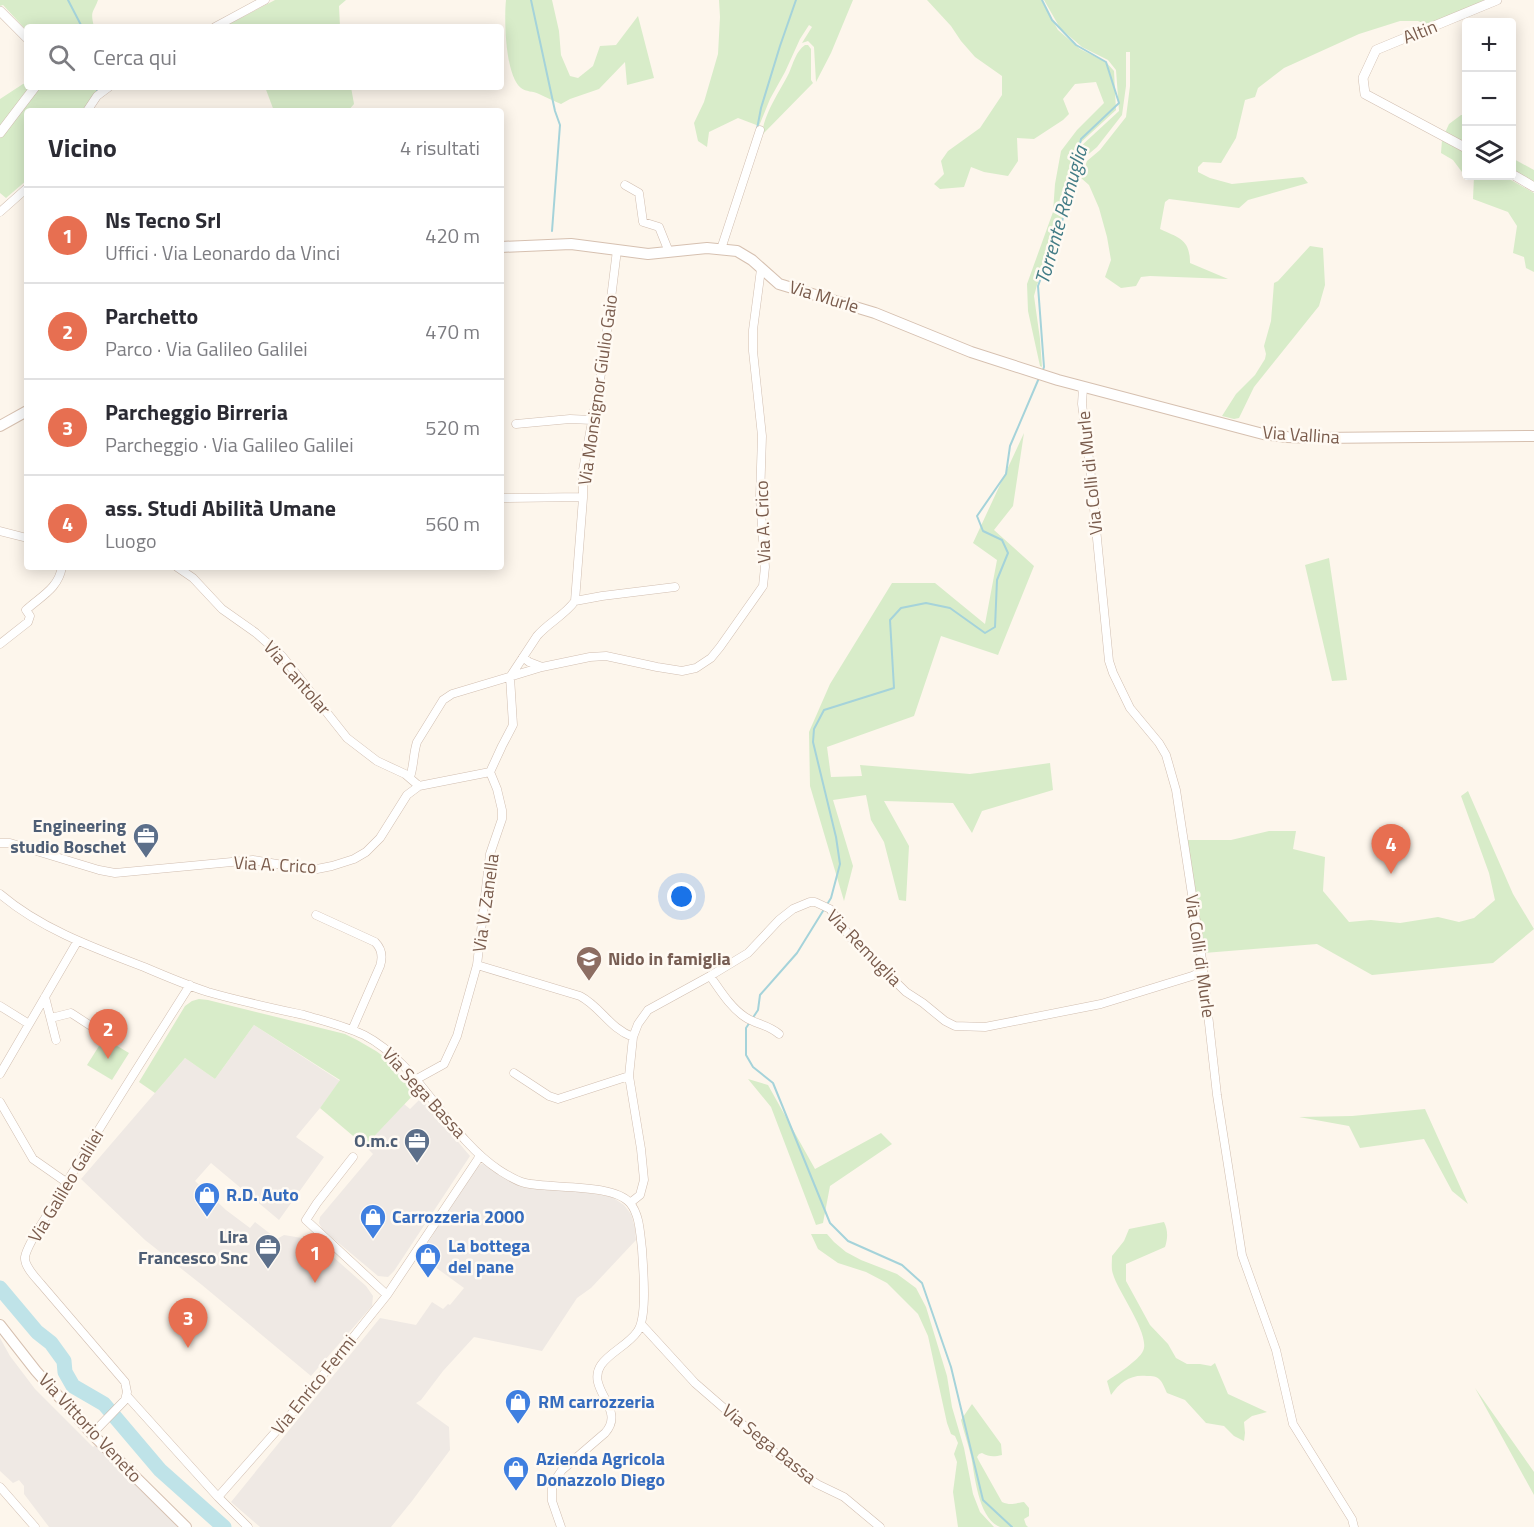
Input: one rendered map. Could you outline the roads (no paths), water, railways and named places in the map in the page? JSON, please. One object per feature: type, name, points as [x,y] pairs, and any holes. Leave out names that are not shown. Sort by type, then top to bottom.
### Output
[{"type":"main road","name":"Via Murle","points":[[504,247],[571,244],[648,254],[707,248],[737,251],[752,260],[779,284],[875,313],[971,352],[1074,385]]},
{"type":"main road","name":"Via Vallina","points":[[1074,385],[1263,434],[1287,437],[1534,436]]},
{"type":"main road","points":[[0,426],[24,413]]},
{"type":"main road","name":"Via Vittorio Veneto","points":[[0,1325],[36,1371],[92,1434],[186,1527]]},
{"type":"street","points":[[220,24],[265,0]]},
{"type":"street","name":"Altin","points":[[1462,145],[1365,94],[1363,78],[1376,50],[1497,0]]},
{"type":"street","points":[[0,11],[24,35]]},
{"type":"street","points":[[0,133],[33,90]]},
{"type":"street","points":[[89,108],[104,90]]},
{"type":"street","points":[[721,249],[759,130]]},
{"type":"street","points":[[1516,176],[1534,187]]},
{"type":"street","points":[[625,185],[639,193],[643,222],[659,227],[669,252]]},
{"type":"street","points":[[0,212],[24,191]]},
{"type":"street","name":"Via Monsignor Giulio Gaio","points":[[575,601],[583,470],[603,363],[617,250]]},
{"type":"street","name":"Via A. Crico","points":[[510,676],[590,657],[606,656],[657,667],[682,670],[696,668],[711,658],[720,647],[763,586],[765,567],[760,498],[762,436],[753,351],[753,330],[761,269]]},
{"type":"street","name":"Via Colli di Murle","points":[[1074,385],[1083,388],[1082,404],[1109,660],[1130,708],[1159,743],[1169,761],[1176,790],[1217,1095],[1242,1255],[1276,1350],[1293,1424],[1352,1519],[1354,1527]]},
{"type":"street","points":[[516,424],[570,419],[592,420]]},
{"type":"street","points":[[504,498],[583,497]]},
{"type":"street","points":[[0,531],[24,537]]},
{"type":"street","points":[[0,644],[28,622],[30,616],[26,610],[54,586],[61,570]]},
{"type":"street","name":"Via Cantolar","points":[[181,570],[193,578],[222,609],[256,633],[282,656],[347,738],[377,761],[410,777],[419,786]]},
{"type":"street","points":[[419,786],[490,772],[513,725],[510,676],[542,629],[571,607],[575,601],[675,587]]},
{"type":"street","points":[[523,657],[529,663],[542,667]]},
{"type":"street","points":[[410,777],[417,742],[443,700],[452,694],[510,676]]},
{"type":"street","name":"Via V. Zanella","points":[[415,1080],[444,1064],[457,1036],[477,965],[490,854],[502,819],[497,789],[490,772]]},
{"type":"street","name":"Via A. Crico","points":[[0,843],[10,843],[114,873],[253,860],[303,869],[321,868],[354,859],[366,852],[380,838],[406,795],[419,786]]},
{"type":"street","name":"Via Sega Bassa","points":[[0,894],[77,942],[207,992],[322,1020],[352,1030],[389,1052],[480,1156],[498,1169],[520,1181],[534,1185],[606,1191],[623,1197],[630,1203]]},
{"type":"street","name":"Via Remuglia","points":[[630,1203],[640,1195],[644,1180],[629,1076],[633,1037],[638,1024],[648,1010],[748,953],[779,920],[793,909],[810,902],[830,909],[851,939],[906,992],[955,1026],[985,1028],[1101,1004],[1202,972]]},
{"type":"street","points":[[316,915],[375,942],[380,949],[382,957],[380,966],[352,1030]]},
{"type":"street","points":[[0,1074],[77,942]]},
{"type":"street","name":"Via V. Zanella","points":[[477,965],[580,996],[591,1003],[618,1029],[633,1037]]},
{"type":"street","points":[[710,976],[732,1005],[745,1017],[771,1027],[779,1034]]},
{"type":"street","name":"Via Galileo Galilei","points":[[125,1399],[124,1380],[41,1284],[31,1271],[25,1257],[66,1182],[190,985]]},
{"type":"street","points":[[45,997],[56,1040]]},
{"type":"street","points":[[0,1006],[29,1024]]},
{"type":"street","points":[[51,1018],[71,1013],[94,1028],[101,1016]]},
{"type":"street","points":[[514,1073],[549,1096],[558,1098],[629,1076]]},
{"type":"street","points":[[0,1102],[33,1160],[66,1182]]},
{"type":"street","name":"Via Enrico Fermi","points":[[218,1497],[294,1412],[387,1295],[480,1156]]},
{"type":"street","points":[[353,1158],[306,1220],[387,1295]]},
{"type":"street","points":[[561,1527],[552,1500],[555,1480],[562,1470],[611,1426],[612,1414],[599,1385],[598,1371],[603,1363],[636,1333],[641,1324],[644,1297],[642,1251],[638,1219],[630,1203]]},
{"type":"street","name":"Via Sega Bassa","points":[[641,1324],[695,1383],[787,1463],[817,1484],[844,1497],[880,1527]]},
{"type":"street","points":[[92,1434],[125,1399],[248,1527]]},
{"type":"street","points":[[0,1487],[34,1527]]},
{"type":"waterway","points":[[68,0],[80,24]]},
{"type":"waterway","points":[[531,0],[560,125],[552,231]]},
{"type":"waterway","points":[[757,129],[761,108],[796,0]]},
{"type":"waterway","name":"Torrente Remuglia","points":[[1042,0],[1052,20],[1076,45],[1106,62],[1119,103],[1081,139],[1062,222],[1038,286],[1043,370]]},
{"type":"waterway","points":[[1012,1527],[983,1500],[951,1367],[922,1283],[902,1265],[848,1241],[830,1223],[773,1083],[753,1067],[746,1055],[746,1028],[758,1010],[760,995],[797,953],[831,898],[840,864],[836,837],[813,742],[814,729],[824,710],[894,688],[890,620],[901,608],[926,603],[950,608],[985,633],[995,627],[997,580],[1008,553],[1002,540],[983,531],[977,516],[1006,474],[1010,446],[1039,378]]},
{"type":"waterway","points":[[0,1288],[37,1332],[51,1343],[64,1361],[65,1372],[73,1386],[104,1404],[160,1470],[224,1527]]},
{"type":"place","name":"Engineering studio Boschet","points":[[146,859]]},
{"type":"place","name":"ass. Studi Abilità Umane","points":[[1391,874]]},
{"type":"place","name":"Nido in famiglia","points":[[589,982]]},
{"type":"place","name":"Parchetto","points":[[108,1059]]},
{"type":"place","name":"O.m.c","points":[[417,1164]]},
{"type":"place","name":"R.D. Auto","points":[[207,1218]]},
{"type":"place","name":"Carrozzeria 2000","points":[[373,1240]]},
{"type":"place","name":"Lira Francesco Snc","points":[[268,1270]]},
{"type":"place","name":"La bottega del pane","points":[[428,1279]]},
{"type":"place","name":"Ns Tecno Srl","points":[[315,1283]]},
{"type":"place","name":"Parcheggio Birreria","points":[[188,1348]]},
{"type":"place","name":"RM carrozzeria","points":[[518,1425]]},
{"type":"place","name":"Azienda Agricola Donazzolo Diego","points":[[516,1492]]}]
